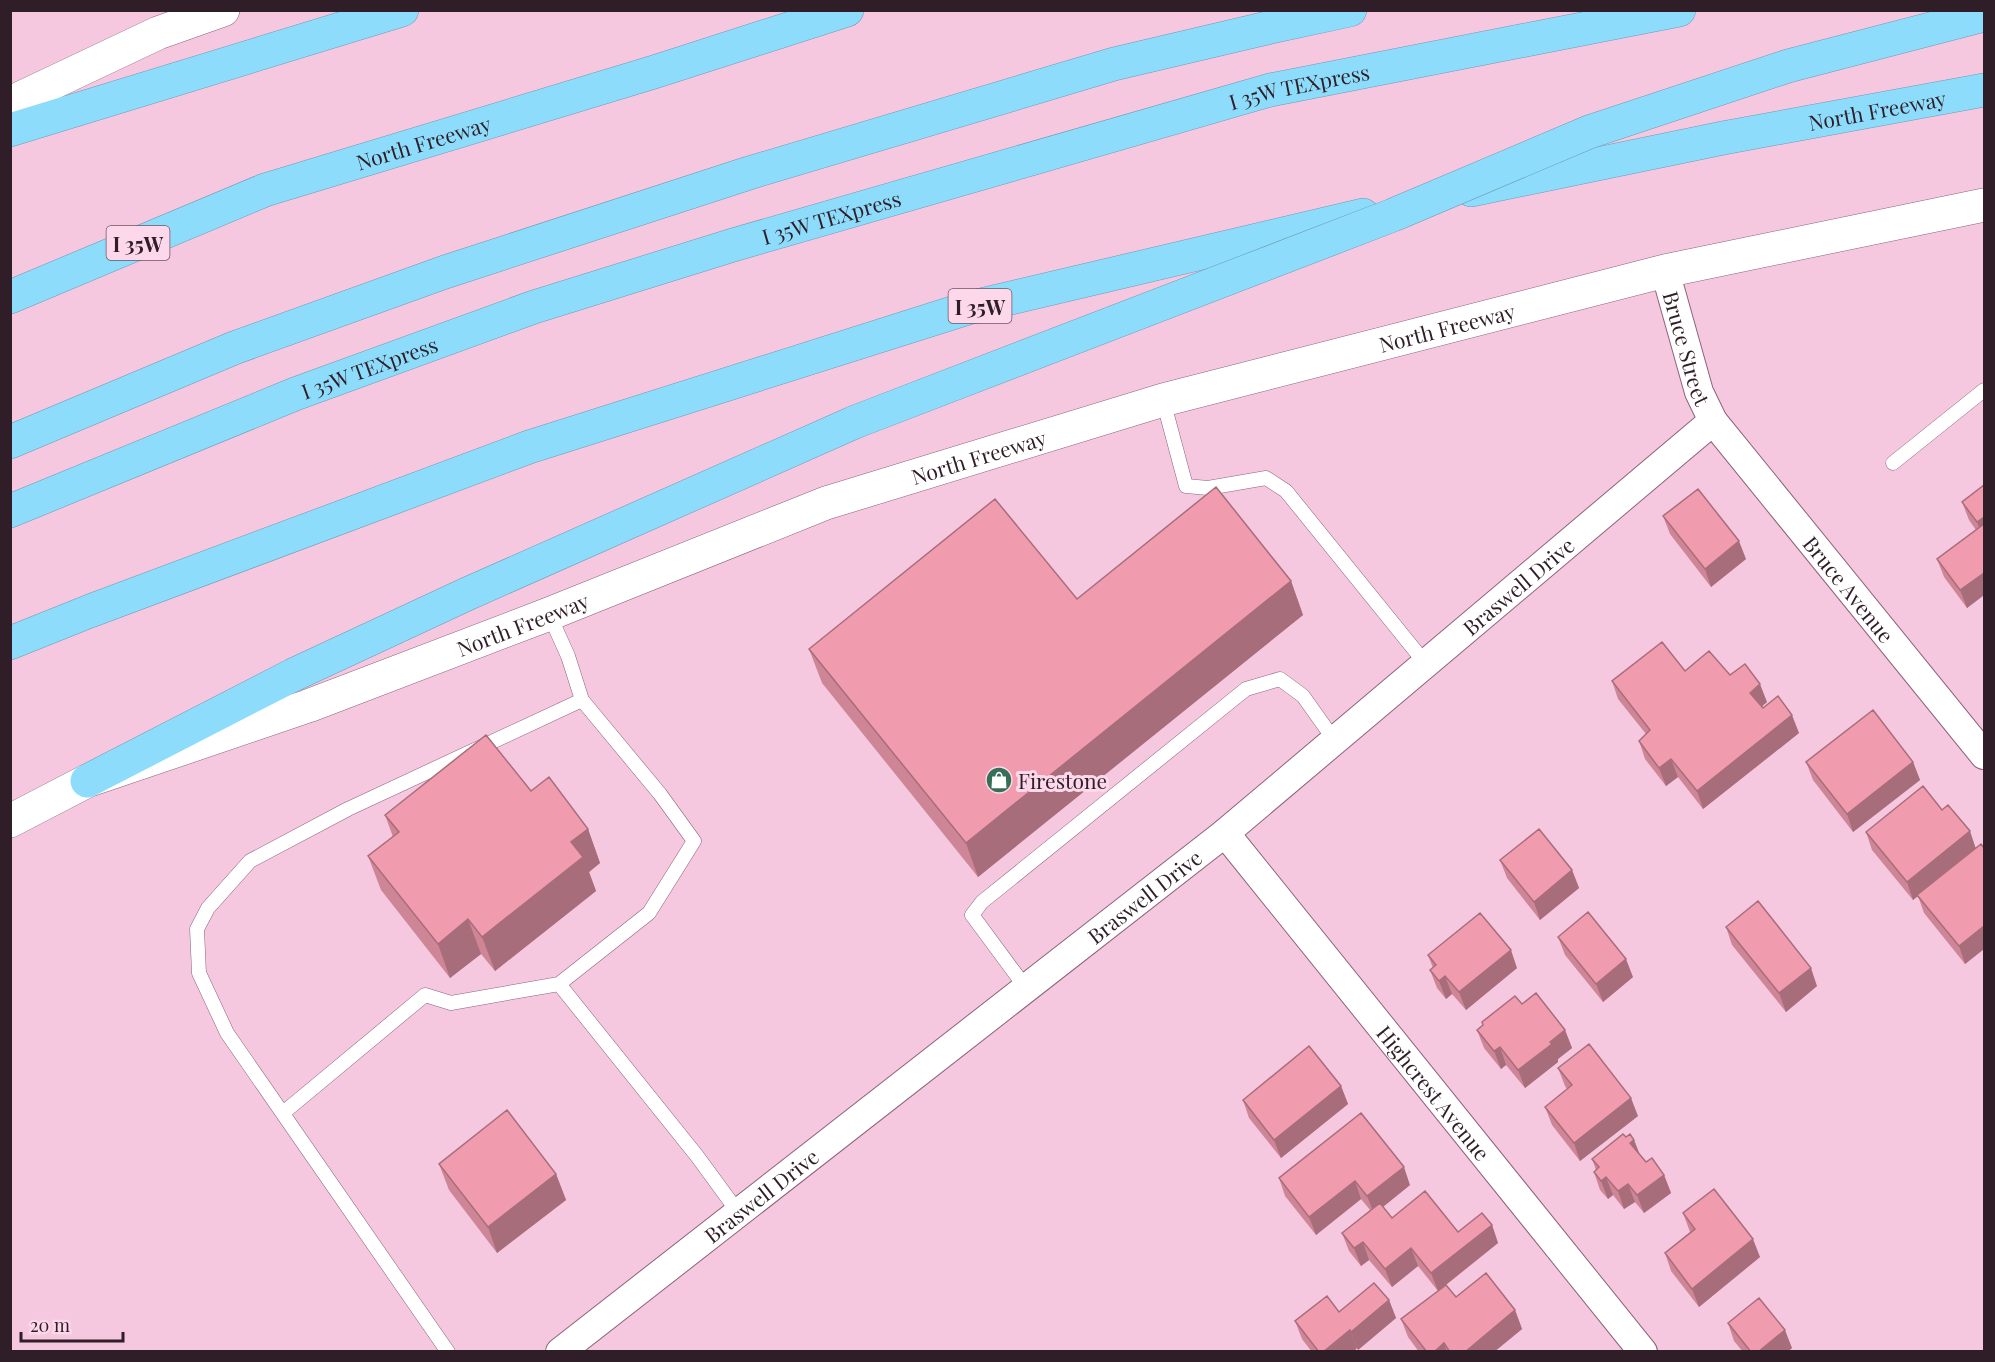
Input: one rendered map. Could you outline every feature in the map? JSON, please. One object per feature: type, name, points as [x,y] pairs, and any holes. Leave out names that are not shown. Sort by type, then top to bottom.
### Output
[{"type":"highway","points":[[10,130],[402,10]]},
{"type":"highway","name":"North Freeway","points":[[10,297],[265,189],[631,79],[847,10]]},
{"type":"highway","points":[[10,442],[256,340],[445,272],[738,177],[1114,64],[1350,10]]},
{"type":"highway","name":"I 35W TEXpress","points":[[10,512],[295,394],[534,307],[733,245],[1270,90],[1679,10]]},
{"type":"highway","points":[[87,781],[293,675],[436,608],[855,422],[1393,215],[1589,132],[1788,66],[1984,15]]},
{"type":"highway","name":"North Freeway","points":[[10,643],[529,447],[968,308],[1456,193],[1723,138],[1984,90]]},
{"type":"main road","points":[[10,103],[158,33],[223,10]]},
{"type":"main road","name":"North Freeway","points":[[10,821],[87,781],[308,706],[549,614],[826,503],[1163,400],[1665,271],[1984,205]]},
{"type":"street","name":"Bruce Street","points":[[1665,271],[1699,392],[1713,421]]},
{"type":"street","name":"Braswell Drive","points":[[560,1352],[1225,833],[1713,421]]},
{"type":"street","name":"Bruce Avenue","points":[[1713,421],[1984,755]]},
{"type":"street","name":"Highcrest Avenue","points":[[1225,833],[1643,1352]]},
{"type":"lane","points":[[1893,463],[1984,390]]},
{"type":"lane","points":[[1163,400],[1186,486],[1208,488],[1266,478],[1286,491],[1426,664]]},
{"type":"lane","points":[[283,1113],[425,995],[451,1003],[559,984],[650,913],[694,841],[660,794],[582,700],[568,656],[549,614]]},
{"type":"lane","points":[[1026,988],[972,915],[982,902],[1246,689],[1280,679],[1303,696],[1335,741]]},
{"type":"lane","points":[[448,1352],[227,1033],[199,973],[197,929],[208,908],[250,861],[348,809],[582,700]]},
{"type":"lane","points":[[559,984],[698,1156],[738,1212]]},
{"type":"building","points":[[1984,485],[1984,517],[1977,522],[1962,502]]},
{"type":"building","name":"Firestone","points":[[1216,487],[1291,581],[966,843],[809,649],[995,499],[1077,599]]},
{"type":"building","points":[[1698,489],[1739,541],[1705,569],[1663,516]]},
{"type":"building","points":[[1984,524],[1984,573],[1960,590],[1937,559]]},
{"type":"building","points":[[1662,642],[1685,671],[1709,651],[1730,675],[1745,664],[1760,684],[1750,693],[1763,708],[1778,696],[1792,715],[1697,791],[1671,759],[1659,768],[1639,741],[1650,730],[1612,681]]},
{"type":"building","points":[[1873,710],[1913,762],[1847,814],[1806,762]]},
{"type":"building","points":[[486,735],[531,791],[549,777],[588,829],[571,842],[583,857],[482,937],[468,919],[438,944],[368,856],[399,832],[385,815]]},
{"type":"building","points":[[1923,786],[1942,810],[1948,805],[1970,831],[1907,882],[1866,832]]},
{"type":"building","points":[[1539,829],[1572,870],[1534,902],[1500,860]]},
{"type":"building","points":[[1981,844],[1984,848],[1984,926],[1959,946],[1917,895]]},
{"type":"building","points":[[1758,901],[1811,968],[1779,993],[1726,927]]},
{"type":"building","points":[[1588,912],[1626,959],[1596,984],[1558,937]]},
{"type":"building","points":[[1480,913],[1511,950],[1459,992],[1445,976],[1439,981],[1430,970],[1436,965],[1428,955]]},
{"type":"building","points":[[1536,993],[1565,1030],[1550,1042],[1552,1044],[1518,1070],[1500,1047],[1494,1051],[1477,1030],[1483,1025],[1482,1022],[1515,996],[1522,1004]]},
{"type":"building","points":[[1589,1044],[1631,1098],[1574,1143],[1545,1107],[1572,1085],[1558,1068]]},
{"type":"building","points":[[1309,1046],[1341,1086],[1274,1140],[1243,1100]]},
{"type":"building","points":[[507,1110],[556,1174],[488,1227],[439,1164]]},
{"type":"building","points":[[1361,1113],[1404,1167],[1367,1196],[1355,1181],[1309,1217],[1279,1178]]},
{"type":"building","points":[[1623,1134],[1626,1137],[1630,1134],[1634,1140],[1630,1143],[1646,1162],[1652,1158],[1664,1175],[1637,1195],[1628,1184],[1618,1191],[1606,1177],[1601,1181],[1594,1172],[1599,1167],[1592,1159]]},
{"type":"building","points":[[1714,1189],[1753,1239],[1692,1289],[1665,1253],[1695,1229],[1683,1213]]},
{"type":"building","points":[[1425,1191],[1458,1232],[1482,1213],[1492,1225],[1431,1273],[1411,1248],[1385,1269],[1363,1242],[1354,1248],[1342,1233],[1380,1203],[1392,1218]]},
{"type":"building","points":[[1486,1273],[1515,1310],[1465,1352],[1450,1352],[1444,1343],[1434,1352],[1427,1352],[1401,1319],[1446,1285],[1456,1297]]},
{"type":"building","points":[[1374,1283],[1389,1300],[1351,1332],[1350,1330],[1323,1352],[1319,1352],[1295,1321],[1327,1296],[1339,1312]]},
{"type":"building","points":[[1759,1298],[1785,1330],[1758,1352],[1751,1352],[1728,1323]]},
{"type":"place","name":"Firestone","points":[[999,780]]}]
